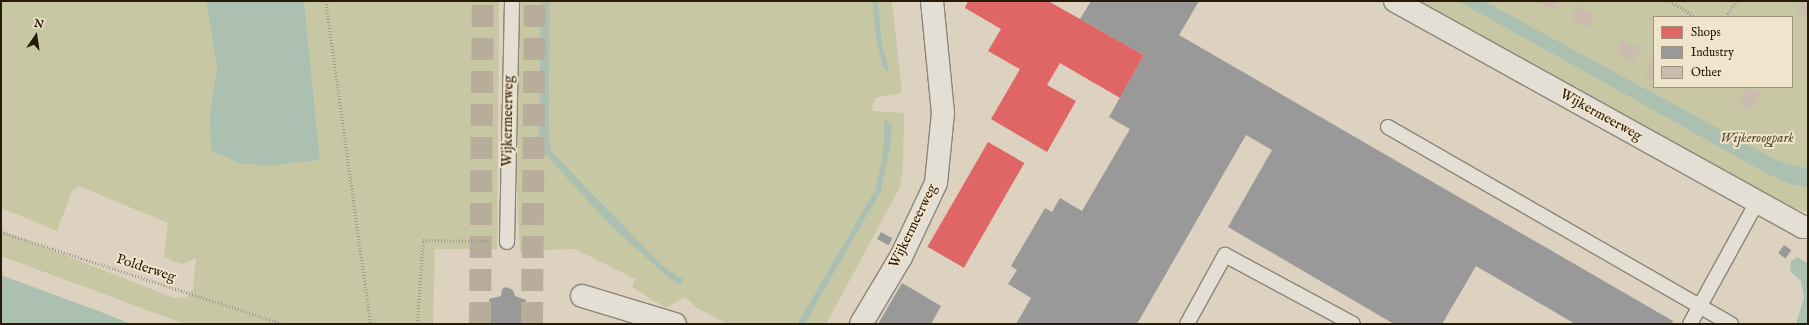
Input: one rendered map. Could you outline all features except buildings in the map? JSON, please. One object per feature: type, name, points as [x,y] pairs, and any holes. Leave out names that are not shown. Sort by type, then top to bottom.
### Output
[{"type":"street","name":"Wijkermeerweg","points":[[861,324],[901,256],[936,183],[943,113],[932,1]]},
{"type":"street","name":"Wijkermeerweg","points":[[1395,1],[1757,202],[1803,227],[1808,228]]},
{"type":"street","points":[[582,296],[675,324]]},
{"type":"lane","name":"Wijkermeerweg","points":[[506,242],[512,1]]},
{"type":"lane","points":[[1388,127],[1731,324]]},
{"type":"lane","points":[[1690,324],[1757,202]]},
{"type":"lane","points":[[1187,324],[1225,255],[1350,323]]},
{"type":"path","points":[[326,1],[371,324]]},
{"type":"path","points":[[1670,1],[1694,16]]},
{"type":"path","points":[[1727,16],[1736,1]]},
{"type":"path","name":"Polderweg","points":[[1,232],[284,324]]},
{"type":"path","points":[[417,324],[422,240],[506,242]]},
{"type":"green space","points":[[1,1],[206,1],[217,67],[210,113],[320,160],[304,1],[499,1],[497,249],[435,249],[433,324],[185,324],[1,256],[1,230],[174,298],[187,297],[193,288],[196,258],[183,264],[174,262],[164,256],[168,223],[79,186],[72,191],[57,231],[1,208]]},
{"type":"green space","points":[[519,1],[541,1],[541,145],[641,254],[684,279],[661,264],[551,151],[549,133],[550,1],[872,1],[876,39],[882,65],[889,69],[882,43],[878,1],[892,1],[902,93],[875,98],[872,106],[873,111],[904,113],[903,170],[899,189],[826,324],[805,324],[881,191],[891,144],[892,125],[884,122],[883,154],[875,190],[797,324],[728,324],[697,308],[685,297],[666,308],[632,287],[635,279],[575,249],[520,251],[517,200]]},
{"type":"green space","name":"Wijkeroogpark","points":[[1420,1],[1808,1],[1808,212],[1760,197]]},
{"type":"shaded area","points":[[206,1],[304,1],[320,160],[267,166],[240,163],[211,151],[210,113],[217,67]]},
{"type":"shaded area","points":[[541,1],[550,1],[549,133],[551,151],[661,264],[684,280],[680,285],[670,279],[612,227],[544,153],[539,135]]},
{"type":"shaded area","points":[[872,1],[878,1],[882,43],[889,69],[888,72],[882,65],[876,39]]},
{"type":"shaded area","points":[[1458,1],[1484,1],[1778,161],[1808,169],[1808,188],[1787,183],[1766,173]]},
{"type":"shaded area","points":[[887,120],[892,125],[891,144],[881,191],[805,324],[797,324],[875,190],[883,154],[884,122]]},
{"type":"shaded area","points":[[1797,257],[1808,263],[1808,324],[1796,324],[1804,298],[1801,281],[1790,271],[1791,261]]},
{"type":"shaded area","points":[[1,275],[101,312],[131,324],[1,324]]},
{"type":"tunnel","points":[[480,324],[483,1]]},
{"type":"tunnel","points":[[532,324],[535,1]]}]
